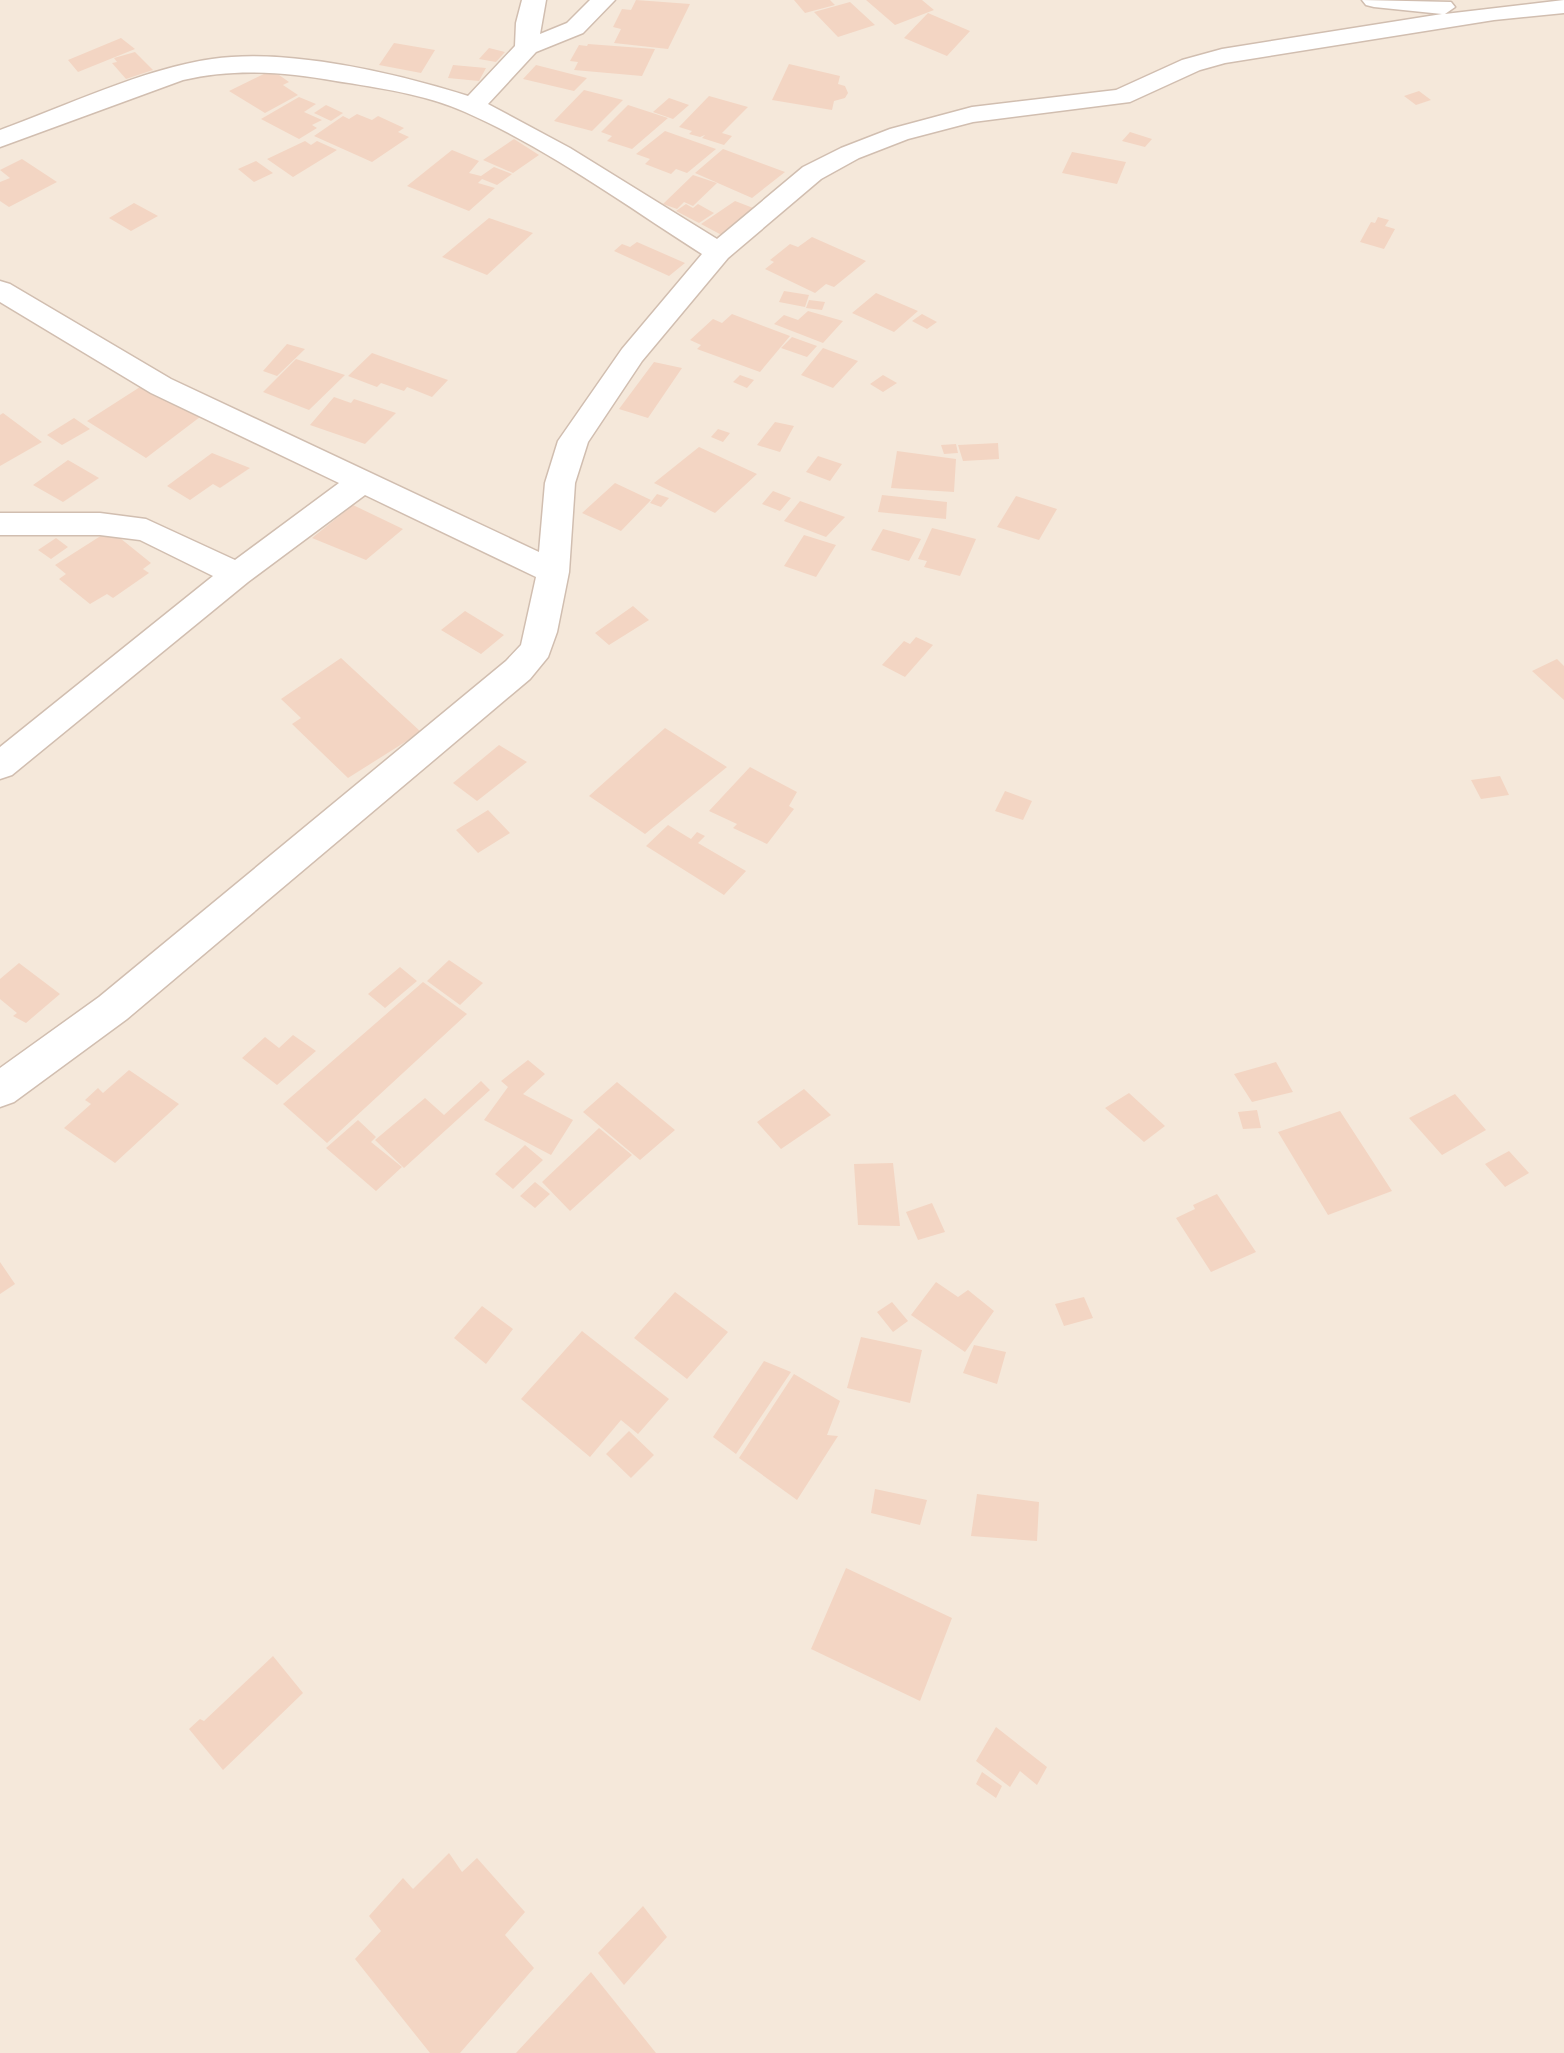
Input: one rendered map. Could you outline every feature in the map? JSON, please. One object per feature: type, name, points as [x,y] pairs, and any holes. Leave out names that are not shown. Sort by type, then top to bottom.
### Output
[{"type":"street","points":[[527,47],[528,23],[534,0]]},
{"type":"street","points":[[472,106],[527,47],[575,28],[603,0]]},
{"type":"street","points":[[1374,0],[1564,19]]},
{"type":"street","points":[[1494,13],[1545,0]]},
{"type":"street","points":[[0,1090],[113,1008],[517,670],[536,649],[553,572],[560,483],[573,440],[632,355],[718,252],[812,173],[850,153],[899,134],[972,115],[1121,97],[1191,65],[1222,56],[1494,13],[1564,6]]},
{"type":"street","points":[[0,139],[176,74],[212,66],[257,64],[306,68],[414,87],[472,106],[561,153],[718,252]]},
{"type":"street","points":[[0,290],[161,386],[553,572]]},
{"type":"street","points":[[0,766],[237,573],[363,481]]},
{"type":"street","points":[[0,524],[100,524],[146,530],[237,573]]},
{"type":"shaded area","points":[[0,0],[1564,0],[1564,2053],[0,2053]]},
{"type":"building","points":[[636,0],[690,4],[668,49],[614,43],[621,29],[613,27],[622,9],[631,10]]},
{"type":"building","points":[[794,0],[830,0],[835,5],[805,13]]},
{"type":"building","points":[[866,0],[922,0],[934,10],[895,25]]},
{"type":"building","points":[[850,2],[875,25],[838,37],[814,12]]},
{"type":"building","points":[[928,13],[970,31],[947,56],[904,38]]},
{"type":"building","points":[[121,38],[135,49],[78,72],[68,60]]},
{"type":"building","points":[[394,43],[435,50],[421,73],[379,65]]},
{"type":"building","points":[[579,45],[655,49],[642,76],[574,70],[578,62],[570,61]]},
{"type":"building","points":[[489,48],[505,52],[496,62],[479,59]]},
{"type":"building","points":[[135,52],[153,70],[126,79],[112,63],[117,62],[114,58]]},
{"type":"building","points":[[789,64],[840,76],[838,84],[845,86],[848,93],[845,98],[834,101],[832,110],[772,100]]},
{"type":"building","points":[[453,65],[486,68],[479,81],[448,78]]},
{"type":"building","points":[[536,65],[587,78],[574,91],[523,79]]},
{"type":"building","points":[[272,70],[289,82],[283,85],[298,95],[265,113],[229,91]]},
{"type":"building","points":[[584,90],[623,100],[592,131],[554,121]]},
{"type":"building","points":[[1419,91],[1431,100],[1416,105],[1404,96]]},
{"type":"building","points":[[709,96],[748,107],[722,133],[732,136],[724,145],[702,138],[705,135],[700,137],[689,134],[692,131],[679,127]]},
{"type":"building","points":[[299,97],[316,104],[304,112],[322,120],[312,125],[317,128],[299,139],[261,119]]},
{"type":"building","points":[[669,98],[689,105],[673,119],[653,112]]},
{"type":"building","points":[[326,105],[343,113],[331,121],[314,113]]},
{"type":"building","points":[[628,105],[668,118],[632,149],[607,141],[612,136],[601,132]]},
{"type":"building","points":[[357,114],[372,120],[378,116],[404,128],[398,132],[409,137],[372,162],[314,136],[343,116],[349,119]]},
{"type":"building","points":[[665,131],[716,149],[687,173],[676,169],[671,174],[645,164],[650,159],[636,154]]},
{"type":"building","points":[[1130,132],[1152,139],[1145,147],[1122,141]]},
{"type":"building","points":[[514,139],[539,155],[513,173],[483,160]]},
{"type":"building","points":[[305,141],[311,145],[317,141],[337,150],[293,177],[267,159]]},
{"type":"building","points":[[723,149],[785,172],[752,198],[695,173]]},
{"type":"building","points":[[452,150],[479,161],[469,173],[481,176],[494,167],[512,174],[497,185],[482,179],[478,183],[495,188],[469,211],[407,186]]},
{"type":"building","points":[[1072,152],[1126,162],[1117,184],[1062,173]]},
{"type":"building","points":[[22,159],[57,182],[9,207],[0,201],[0,182],[10,178],[0,170]]},
{"type":"building","points":[[256,161],[273,173],[254,182],[238,169]]},
{"type":"building","points":[[693,175],[717,183],[693,206],[684,202],[677,209],[663,204]]},
{"type":"building","points":[[735,201],[761,211],[729,239],[701,224]]},
{"type":"building","points":[[134,203],[158,216],[131,231],[109,218]]},
{"type":"building","points":[[686,204],[693,208],[698,204],[714,213],[699,223],[676,211]]},
{"type":"building","points":[[1378,217],[1389,220],[1385,226],[1395,229],[1384,249],[1360,242],[1371,222],[1375,223]]},
{"type":"building","points":[[489,218],[533,233],[487,275],[442,257]]},
{"type":"building","points":[[812,237],[866,261],[834,287],[826,284],[815,293],[765,269],[774,262],[770,260],[790,244],[798,247]]},
{"type":"building","points":[[637,242],[685,263],[669,276],[614,251],[622,244],[630,247]]},
{"type":"building","points":[[784,291],[809,295],[805,307],[779,302]]},
{"type":"building","points":[[876,293],[918,311],[894,332],[852,313]]},
{"type":"building","points":[[809,300],[825,302],[822,310],[806,308]]},
{"type":"building","points":[[808,311],[843,321],[823,343],[774,324],[784,315],[798,320]]},
{"type":"building","points":[[732,314],[790,336],[760,372],[697,349],[701,345],[690,340],[713,319],[722,323]]},
{"type":"building","points":[[922,314],[937,322],[927,329],[912,321]]},
{"type":"building","points":[[792,337],[817,346],[807,357],[781,348]]},
{"type":"building","points":[[287,344],[305,349],[277,376],[263,371]]},
{"type":"building","points":[[823,348],[858,361],[833,388],[801,375]]},
{"type":"building","points":[[372,353],[448,380],[432,397],[407,387],[404,391],[381,383],[377,387],[348,376]]},
{"type":"building","points":[[296,359],[345,375],[309,410],[263,392]]},
{"type":"building","points":[[654,362],[682,368],[648,418],[619,409]]},
{"type":"building","points":[[740,375],[754,380],[747,388],[733,382]]},
{"type":"building","points":[[883,375],[897,383],[883,392],[870,384]]},
{"type":"building","points":[[140,387],[200,417],[146,458],[87,421]]},
{"type":"building","points":[[334,397],[351,403],[354,399],[396,413],[365,444],[310,425]]},
{"type":"building","points":[[3,413],[42,442],[0,466],[0,415]]},
{"type":"building","points":[[74,418],[90,429],[62,445],[47,435]]},
{"type":"building","points":[[775,422],[794,426],[780,452],[757,445]]},
{"type":"building","points":[[718,429],[730,433],[723,442],[711,437]]},
{"type":"building","points":[[998,443],[999,459],[963,461],[958,445]]},
{"type":"building","points":[[956,444],[958,453],[944,454],[941,445]]},
{"type":"building","points":[[699,447],[757,474],[715,513],[654,483]]},
{"type":"building","points":[[897,451],[956,459],[954,492],[891,488]]},
{"type":"building","points":[[212,453],[250,468],[220,488],[213,484],[190,500],[167,486]]},
{"type":"building","points":[[818,456],[842,464],[830,481],[806,472]]},
{"type":"building","points":[[68,460],[99,478],[63,502],[33,485]]},
{"type":"building","points":[[615,483],[651,500],[621,531],[582,513]]},
{"type":"building","points":[[773,491],[791,498],[780,511],[762,504]]},
{"type":"building","points":[[657,494],[669,498],[661,507],[650,503]]},
{"type":"building","points":[[882,495],[947,502],[946,519],[878,512]]},
{"type":"building","points":[[1016,496],[1057,509],[1039,540],[997,527]]},
{"type":"building","points":[[800,501],[845,517],[826,537],[784,521]]},
{"type":"building","points":[[353,505],[403,529],[366,560],[312,538]]},
{"type":"building","points":[[932,528],[976,539],[960,576],[924,567],[927,561],[918,559]]},
{"type":"building","points":[[883,529],[921,539],[909,561],[871,550]]},
{"type":"building","points":[[110,530],[151,563],[143,569],[149,573],[113,598],[107,594],[90,604],[59,579],[66,574],[55,565]]},
{"type":"building","points":[[804,535],[836,545],[816,577],[784,566]]},
{"type":"building","points":[[56,538],[68,547],[51,559],[38,550]]},
{"type":"building","points":[[633,606],[649,620],[609,645],[595,633]]},
{"type":"building","points":[[465,611],[504,635],[481,654],[441,630]]},
{"type":"building","points":[[916,637],[933,645],[905,677],[882,665],[904,641],[910,644]]},
{"type":"building","points":[[341,658],[421,732],[348,778],[292,724],[301,718],[281,699]]},
{"type":"building","points":[[1557,659],[1564,666],[1564,700],[1532,671]]},
{"type":"building","points":[[665,728],[727,767],[645,834],[589,796]]},
{"type":"building","points":[[499,745],[527,762],[477,801],[453,783]]},
{"type":"building","points":[[750,767],[797,792],[789,806],[794,809],[767,844],[733,828],[737,824],[709,811]]},
{"type":"building","points":[[1500,776],[1509,795],[1481,799],[1471,780]]},
{"type":"building","points":[[1005,791],[1032,801],[1023,820],[995,811]]},
{"type":"building","points":[[488,810],[510,833],[478,853],[456,830]]},
{"type":"building","points":[[668,825],[691,839],[697,832],[705,836],[698,843],[746,871],[724,895],[646,846]]},
{"type":"building","points":[[449,960],[483,983],[460,1005],[427,981]]},
{"type":"building","points":[[19,963],[60,994],[26,1023],[13,1016],[17,1013],[0,999],[0,979]]},
{"type":"building","points":[[400,967],[417,981],[385,1008],[368,994]]},
{"type":"building","points":[[423,982],[467,1014],[327,1143],[283,1104]]},
{"type":"building","points":[[293,1035],[316,1051],[277,1085],[242,1058],[265,1037],[279,1048]]},
{"type":"building","points":[[528,1060],[545,1074],[523,1094],[573,1120],[551,1155],[484,1120],[508,1087],[501,1081]]},
{"type":"building","points":[[1276,1062],[1293,1092],[1252,1102],[1234,1074]]},
{"type":"building","points":[[129,1070],[179,1104],[115,1163],[64,1128],[91,1104],[85,1100],[98,1088],[103,1093]]},
{"type":"building","points":[[481,1081],[490,1090],[404,1168],[375,1140],[425,1098],[444,1115]]},
{"type":"building","points":[[617,1082],[675,1130],[640,1160],[583,1112]]},
{"type":"building","points":[[804,1089],[831,1115],[781,1149],[757,1122]]},
{"type":"building","points":[[1129,1093],[1165,1126],[1144,1142],[1105,1108]]},
{"type":"building","points":[[1455,1094],[1486,1130],[1442,1155],[1409,1118]]},
{"type":"building","points":[[1257,1110],[1261,1128],[1243,1129],[1238,1112]]},
{"type":"building","points":[[1340,1111],[1392,1191],[1328,1215],[1278,1132]]},
{"type":"building","points":[[358,1120],[376,1137],[371,1142],[402,1167],[376,1191],[326,1148]]},
{"type":"building","points":[[599,1128],[632,1155],[570,1211],[542,1182]]},
{"type":"building","points":[[525,1145],[543,1160],[513,1189],[495,1174]]},
{"type":"building","points":[[1509,1151],[1529,1173],[1505,1187],[1485,1164]]},
{"type":"building","points":[[893,1163],[900,1226],[858,1225],[854,1164]]},
{"type":"building","points":[[535,1182],[550,1194],[535,1208],[520,1196]]},
{"type":"building","points":[[1217,1194],[1256,1252],[1211,1272],[1176,1218],[1195,1209],[1193,1205]]},
{"type":"building","points":[[932,1203],[945,1232],[918,1240],[906,1212]]},
{"type":"building","points":[[0,1262],[15,1284],[0,1294]]},
{"type":"building","points":[[936,1282],[958,1297],[968,1290],[994,1311],[965,1352],[911,1315]]},
{"type":"building","points":[[675,1292],[728,1332],[687,1379],[634,1338]]},
{"type":"building","points":[[1084,1297],[1093,1318],[1064,1326],[1055,1304]]},
{"type":"building","points":[[892,1302],[908,1321],[893,1332],[877,1312]]},
{"type":"building","points":[[482,1306],[513,1329],[486,1364],[454,1338]]},
{"type":"building","points":[[582,1331],[669,1399],[638,1434],[621,1420],[590,1457],[521,1399]]},
{"type":"building","points":[[861,1337],[922,1350],[910,1403],[847,1388]]},
{"type":"building","points":[[974,1345],[1006,1352],[997,1384],[963,1373]]},
{"type":"building","points":[[764,1361],[791,1372],[736,1454],[713,1437]]},
{"type":"building","points":[[794,1374],[840,1401],[827,1435],[838,1436],[797,1500],[739,1458]]},
{"type":"building","points":[[629,1431],[654,1455],[631,1478],[606,1454]]},
{"type":"building","points":[[875,1489],[927,1500],[920,1525],[871,1513]]},
{"type":"building","points":[[977,1494],[1039,1502],[1037,1541],[971,1536]]},
{"type":"building","points":[[846,1568],[952,1618],[920,1701],[811,1649]]},
{"type":"building","points":[[273,1656],[303,1693],[223,1770],[189,1729],[200,1719],[204,1721]]},
{"type":"building","points":[[996,1727],[1047,1767],[1037,1785],[1020,1771],[1010,1787],[976,1761]]},
{"type":"building","points":[[982,1772],[1002,1786],[996,1798],[976,1784]]},
{"type":"building","points":[[449,1853],[462,1872],[477,1858],[525,1912],[505,1935],[534,1968],[460,2053],[430,2053],[355,1959],[381,1931],[369,1916],[403,1878],[413,1889]]},
{"type":"building","points":[[643,1906],[667,1937],[624,1985],[598,1953]]},
{"type":"building","points":[[591,1972],[656,2053],[516,2053]]}]
